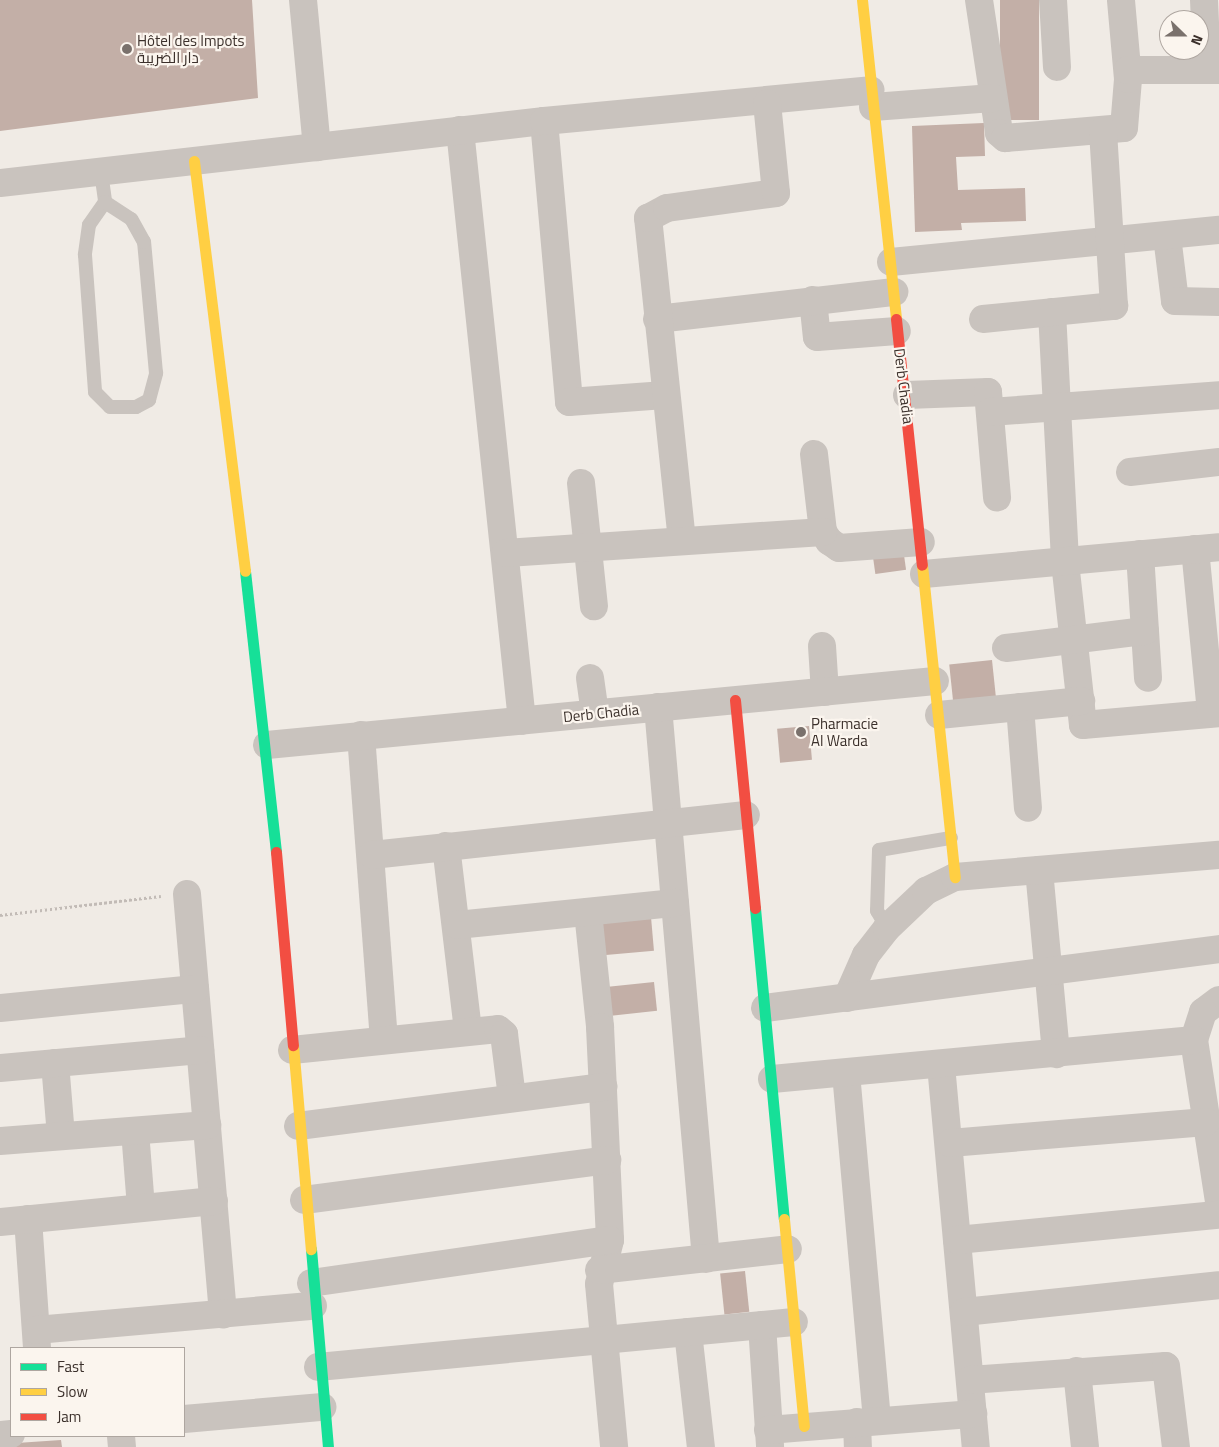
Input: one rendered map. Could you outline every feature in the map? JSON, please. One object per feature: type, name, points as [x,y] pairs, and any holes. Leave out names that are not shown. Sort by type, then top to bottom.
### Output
[{"type":"street","points":[[302,0],[317,147]]},
{"type":"street","name":"Derb Chadia","points":[[862,0],[897,331],[907,395],[955,877]]},
{"type":"street","points":[[979,0],[993,98],[1002,137],[1124,128],[1127,123],[1128,70],[1120,0]]},
{"type":"street","points":[[1053,0],[1056,67]]},
{"type":"street","points":[[1128,70],[1213,70],[1204,0]]},
{"type":"street","points":[[0,183],[544,121],[767,102],[993,98]]},
{"type":"street","points":[[682,541],[657,319],[648,218],[667,208],[776,193],[767,102]]},
{"type":"street","points":[[544,121],[569,402],[665,395]]},
{"type":"street","points":[[460,130],[506,553],[522,721]]},
{"type":"street","points":[[983,319],[1114,306],[1103,131]]},
{"type":"street","points":[[194,161],[267,745],[318,1368],[328,1447]]},
{"type":"street","points":[[891,262],[1219,230]]},
{"type":"street","points":[[1168,236],[1175,300],[1219,302]]},
{"type":"street","points":[[657,319],[894,292]]},
{"type":"street","points":[[813,300],[817,337],[897,331]]},
{"type":"street","points":[[924,574],[1065,562],[1207,548],[1215,713],[1086,727],[1080,701],[1075,640],[1065,562],[1059,410],[1052,312]]},
{"type":"street","points":[[907,395],[986,391],[990,412],[997,498]]},
{"type":"street","points":[[990,412],[1059,410],[1219,395]]},
{"type":"street","points":[[814,454],[823,532],[839,548],[921,542]]},
{"type":"street","points":[[1130,472],[1219,462]]},
{"type":"street","points":[[581,483],[594,606]]},
{"type":"street","points":[[506,553],[823,532]]},
{"type":"street","points":[[1140,554],[1148,678]]},
{"type":"street","points":[[1006,648],[1144,631]]},
{"type":"street","points":[[822,646],[825,692]]},
{"type":"street","points":[[590,678],[595,713]]},
{"type":"street","name":"Derb Chadia","points":[[267,745],[935,681]]},
{"type":"street","points":[[734,700],[804,1426]]},
{"type":"street","points":[[939,715],[1080,701]]},
{"type":"street","points":[[658,707],[706,1260]]},
{"type":"street","points":[[1020,707],[1028,808]]},
{"type":"street","points":[[361,735],[372,855],[384,1040]]},
{"type":"street","points":[[372,855],[746,815]]},
{"type":"street","points":[[446,846],[457,925],[468,1031]]},
{"type":"street","points":[[847,998],[866,955],[887,928],[926,891],[955,877],[1219,855]]},
{"type":"street","points":[[1039,870],[1056,1054]]},
{"type":"street","points":[[187,894],[224,1314]]},
{"type":"street","points":[[457,925],[675,903]]},
{"type":"street","points":[[588,912],[604,1087],[610,1240],[599,1270],[614,1447]]},
{"type":"street","points":[[765,1008],[1219,949]]},
{"type":"street","points":[[0,1008],[195,989]]},
{"type":"street","points":[[1219,1000],[1203,1012],[1194,1040],[1219,1201]]},
{"type":"street","points":[[292,1050],[468,1031],[503,1031],[512,1097]]},
{"type":"street","points":[[772,1079],[941,1065],[1194,1040]]},
{"type":"street","points":[[0,1068],[200,1050]]},
{"type":"street","points":[[55,1063],[61,1136]]},
{"type":"street","points":[[941,1065],[950,1143],[976,1447]]},
{"type":"street","points":[[846,1073],[864,1430]]},
{"type":"street","points":[[298,1126],[512,1097],[604,1087]]},
{"type":"street","points":[[950,1143],[1206,1122]]},
{"type":"street","points":[[0,1141],[207,1126]]},
{"type":"street","points":[[136,1131],[141,1208]]},
{"type":"street","points":[[304,1200],[607,1160]]},
{"type":"street","points":[[0,1222],[214,1201]]},
{"type":"street","points":[[957,1240],[1219,1215]]},
{"type":"street","points":[[28,1220],[36,1339],[224,1314],[312,1294],[610,1240]]},
{"type":"street","points":[[599,1270],[706,1260],[788,1249]]},
{"type":"street","points":[[964,1312],[1219,1285]]},
{"type":"street","points":[[318,1368],[794,1322]]},
{"type":"street","points":[[762,1325],[769,1438],[804,1426],[864,1430],[973,1414]]},
{"type":"street","points":[[688,1332],[701,1447]]},
{"type":"street","points":[[970,1380],[1077,1371],[1168,1368],[1176,1447]]},
{"type":"street","points":[[1077,1371],[1085,1447]]},
{"type":"street","points":[[185,1419],[322,1407]]},
{"type":"lane","points":[[101,172],[105,202],[89,226],[85,255],[95,392],[110,407],[136,407],[148,400],[156,374],[144,242],[131,219],[105,202]]},
{"type":"lane","points":[[887,928],[877,911],[879,850],[951,838]]},
{"type":"path","points":[[0,914],[187,894]]},
{"type":"building","name":"Hôtel des Impots دار الضريبة","points":[[0,0],[252,0],[258,98],[0,131]]},
{"type":"building","points":[[1000,0],[1039,0],[1039,120],[1000,120]]},
{"type":"building","points":[[984,123],[985,156],[956,157],[958,190],[1025,188],[1026,221],[961,223],[962,230],[915,232],[912,126]]},
{"type":"building","points":[[903,548],[906,570],[875,574],[872,552]]},
{"type":"building","points":[[992,660],[997,705],[954,709],[949,664]]},
{"type":"building","points":[[809,726],[812,760],[780,763],[777,729]]},
{"type":"building","points":[[651,917],[654,951],[600,956],[597,922]]},
{"type":"building","points":[[654,982],[657,1011],[611,1016],[608,987]]},
{"type":"building","points":[[745,1271],[749,1312],[724,1314],[720,1274]]},
{"type":"building","points":[[61,1440],[62,1447],[3,1447],[2,1444]]},
{"type":"traffic: fast","points":[[245,571],[276,852]]},
{"type":"traffic: fast","points":[[755,908],[784,1219]]},
{"type":"traffic: fast","points":[[311,1249],[328,1447]]},
{"type":"traffic: slow","points":[[862,0],[896,319]]},
{"type":"traffic: slow","points":[[194,161],[245,571]]},
{"type":"traffic: slow","points":[[922,565],[955,877]]},
{"type":"traffic: slow","points":[[293,1045],[311,1249]]},
{"type":"traffic: slow","points":[[784,1219],[804,1426]]},
{"type":"traffic: jam","points":[[896,319],[922,565]]},
{"type":"traffic: jam","points":[[735,700],[755,908]]},
{"type":"traffic: jam","points":[[276,852],[293,1045]]},
{"type":"place","name":"Hôtel des Impots دار الضريبة","points":[[127,49]]},
{"type":"place","name":"Pharmacie Al Warda","points":[[801,732]]}]
